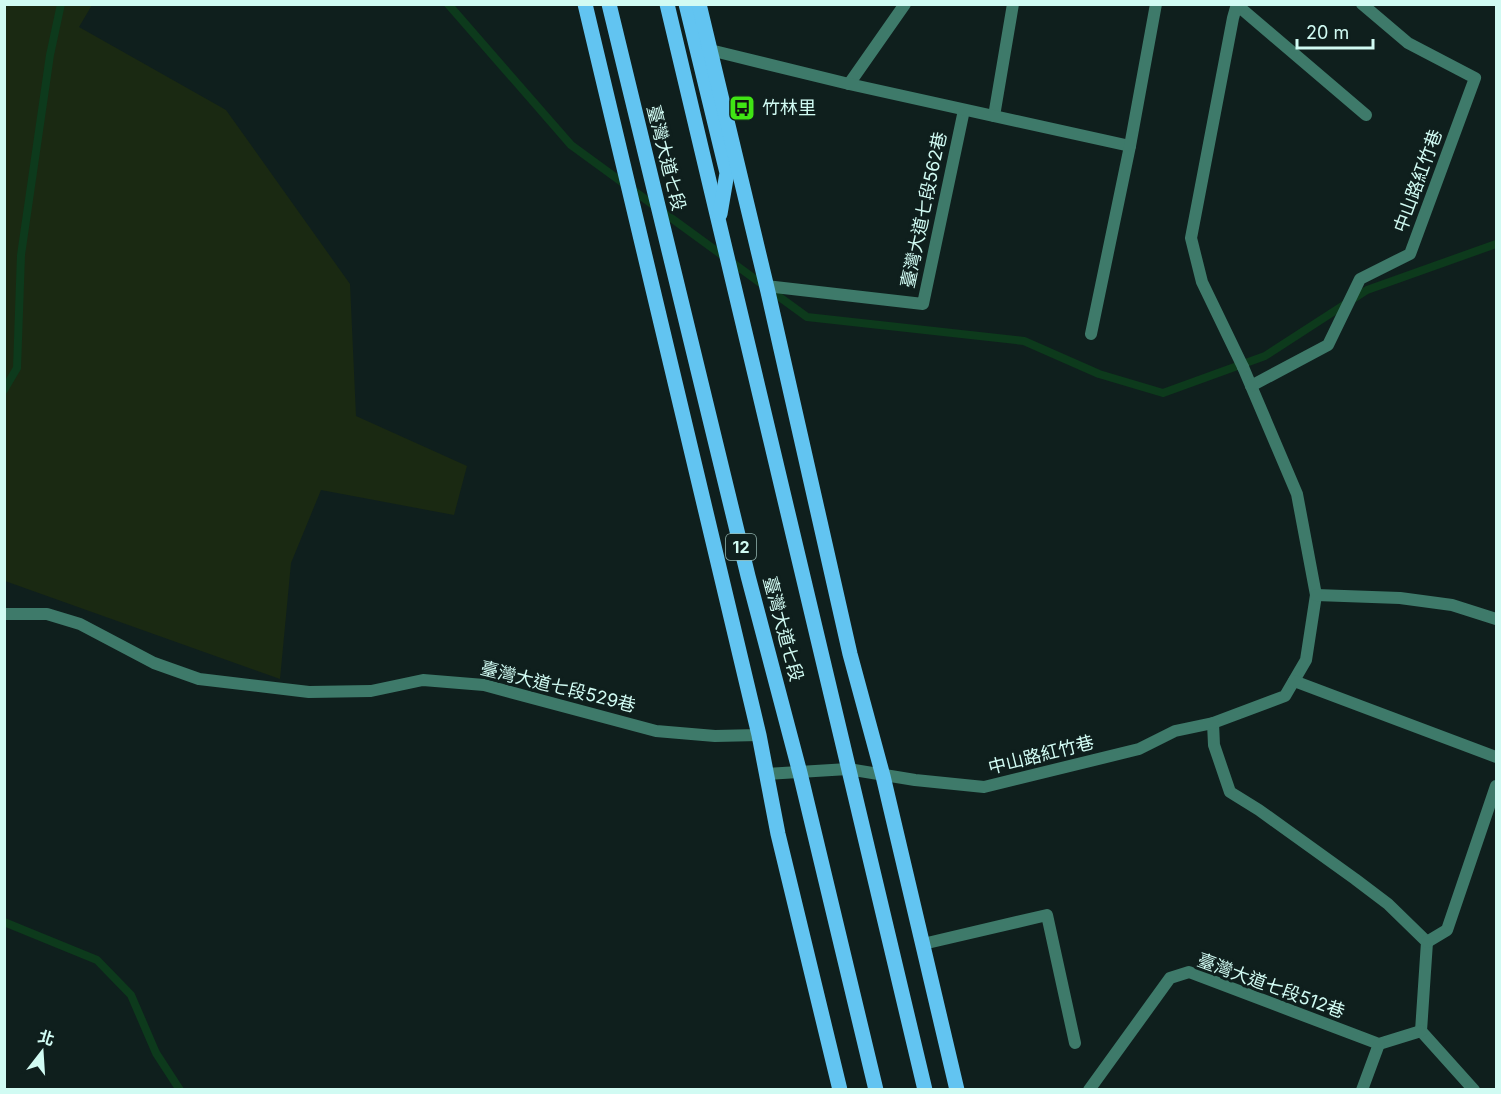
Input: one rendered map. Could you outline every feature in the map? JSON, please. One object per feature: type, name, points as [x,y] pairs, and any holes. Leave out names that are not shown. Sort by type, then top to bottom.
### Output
[{"type":"main road","name":"12","points":[[585,4],[759,735],[778,834],[840,1089]]},
{"type":"main road","name":"臺灣大道七段","points":[[609,4],[876,1089]]},
{"type":"main road","name":"臺灣大道七段","points":[[667,4],[925,1089]]},
{"type":"main road","name":"臺灣大道七段","points":[[686,4],[727,173],[719,223]]},
{"type":"main road","points":[[699,4],[848,642],[883,776],[957,1089]]},
{"type":"street","points":[[849,84],[905,4]]},
{"type":"street","points":[[994,116],[1013,4]]},
{"type":"street","points":[[1091,334],[1130,146],[1156,4]]},
{"type":"street","name":"中山路紅竹巷","points":[[1251,386],[1328,345],[1360,279],[1410,254],[1475,78],[1408,43],[1362,4]]},
{"type":"street","name":"中山路紅竹巷","points":[[766,774],[848,770],[984,788],[1139,748],[1175,731],[1214,723],[1285,696],[1306,660],[1316,595],[1297,495],[1243,367],[1202,282],[1191,238],[1237,5]]},
{"type":"street","points":[[1237,5],[1366,115]]},
{"type":"street","points":[[710,50],[849,84],[1130,146]]},
{"type":"street","name":"臺灣大道七段562巷","points":[[766,286],[922,304],[964,110]]},
{"type":"street","points":[[1316,595],[1400,598],[1452,605],[1497,620]]},
{"type":"street","name":"臺灣大道七段529巷","points":[[4,614],[47,614],[80,624],[154,663],[199,679],[309,692],[371,692],[423,680],[484,685],[656,730],[715,736],[759,735]]},
{"type":"street","points":[[1294,681],[1497,757]]},
{"type":"street","points":[[1214,723],[1214,745],[1230,792],[1259,810],[1388,904],[1427,942],[1421,1031],[1474,1089]]},
{"type":"street","points":[[1427,942],[1447,930],[1497,786]]},
{"type":"street","points":[[922,944],[1047,915],[1075,1043]]},
{"type":"street","name":"臺灣大道七段512巷","points":[[1089,1089],[1170,978],[1189,972],[1380,1044]]},
{"type":"street","points":[[1362,1089],[1380,1044],[1421,1031]]},
{"type":"green space","points":[[5,4],[92,5],[79,27],[226,110],[350,284],[356,416],[467,466],[454,515],[321,490],[291,563],[280,679],[5,581]]},
{"type":"waterway","points":[[4,390],[17,368],[21,255],[50,55],[61,4]]},
{"type":"waterway","points":[[448,4],[571,145],[807,317],[1024,341],[1099,374],[1163,393],[1265,356],[1367,290],[1496,244]]},
{"type":"waterway","points":[[4,922],[97,960],[131,995],[156,1053],[180,1090]]},
{"type":"place","name":"竹林里","points":[[742,108]]}]
